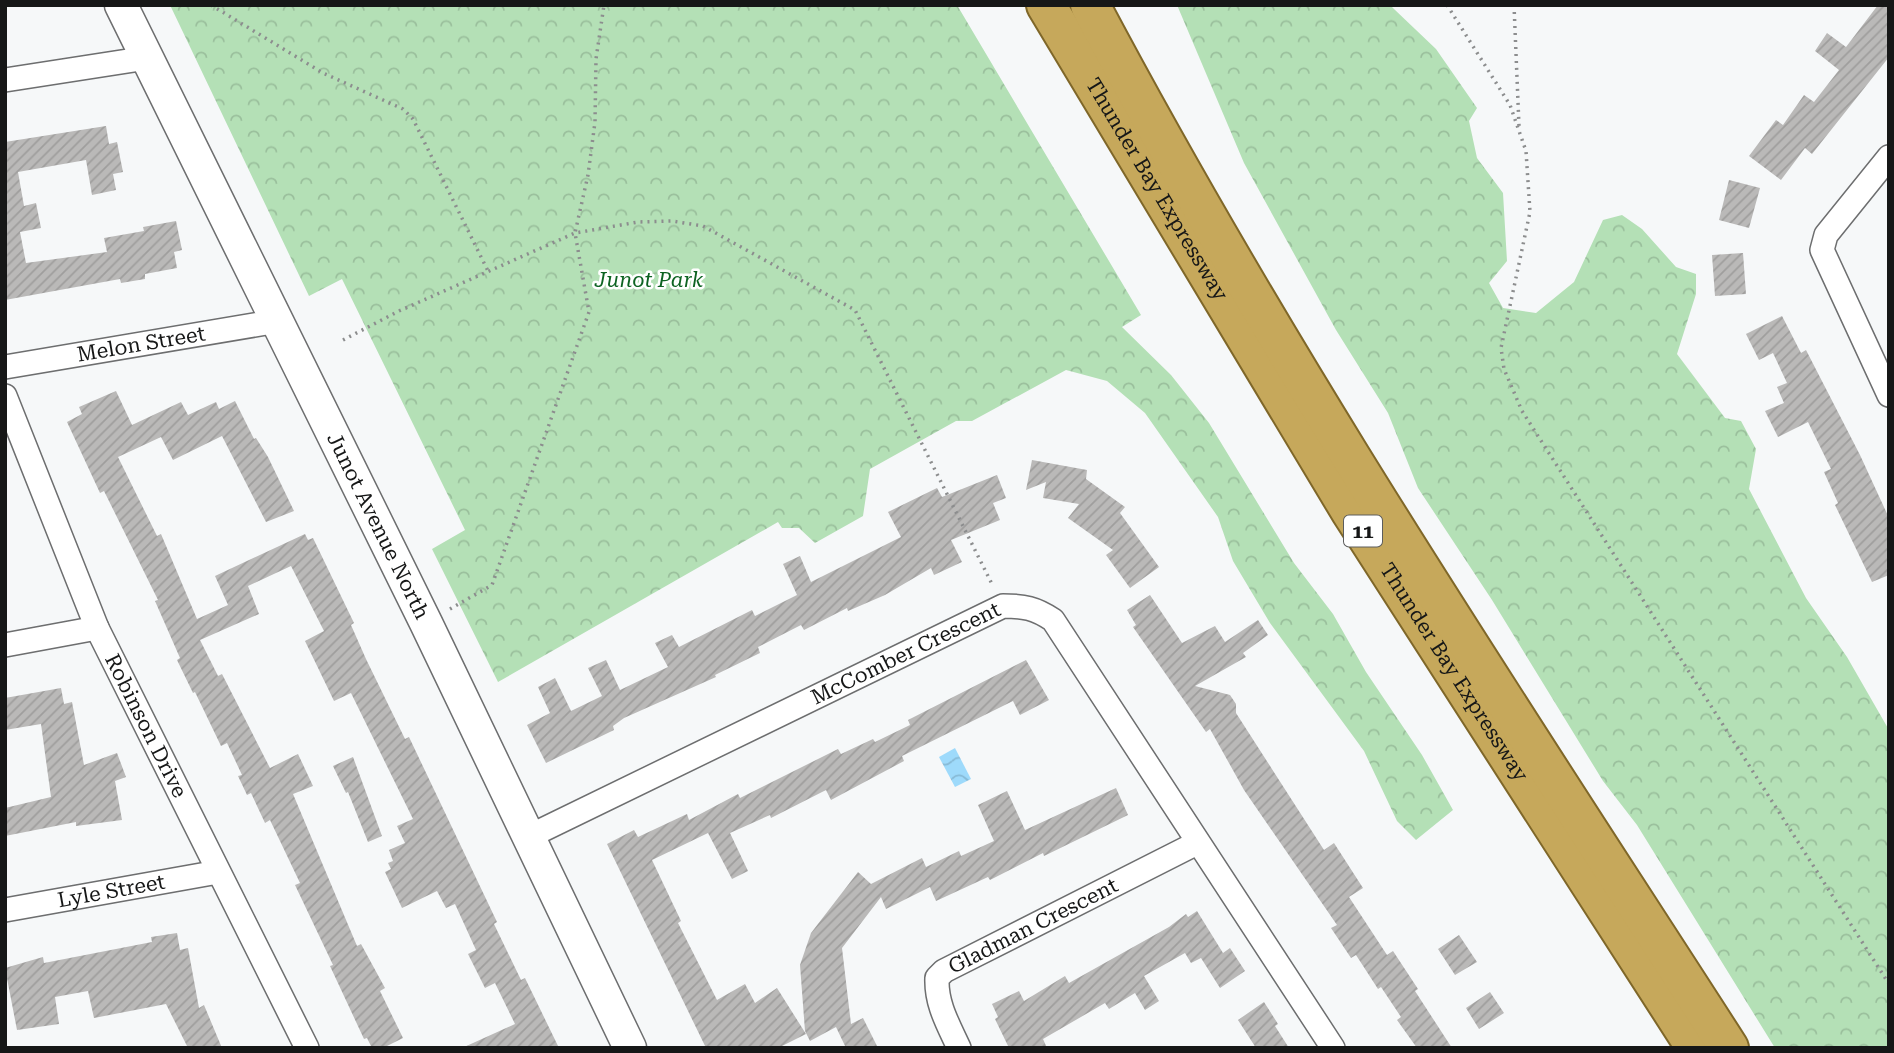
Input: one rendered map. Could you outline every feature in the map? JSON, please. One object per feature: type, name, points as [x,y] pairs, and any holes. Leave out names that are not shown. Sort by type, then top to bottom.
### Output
[{"type":"highway","name":"Thunder Bay Expressway","points":[[1046,5],[1351,512],[1696,1048]]},
{"type":"highway","name":"Thunder Bay Expressway","points":[[1090,5],[1158,134],[1368,488],[1729,1048]]},
{"type":"main road","name":"Junot Avenue North","points":[[121,5],[426,623],[630,1048]]},
{"type":"street","points":[[5,80],[147,58]]},
{"type":"street","points":[[1889,157],[1826,235],[1822,250],[1889,395]]},
{"type":"street","name":"Melon Street","points":[[5,367],[278,321]]},
{"type":"street","name":"Robinson Drive","points":[[5,396],[96,628],[307,1048]]},
{"type":"street","name":"McComber Crescent","points":[[528,837],[1003,606],[1022,605],[1038,609],[1053,620],[1333,1048]]},
{"type":"street","points":[[5,645],[96,628]]},
{"type":"street","name":"Gladman Crescent","points":[[959,1048],[939,1006],[937,978],[944,971],[1197,843]]},
{"type":"street","name":"Lyle Street","points":[[5,910],[218,872]]},
{"type":"path","points":[[211,5],[323,73],[403,109],[413,119],[488,271]]},
{"type":"path","points":[[426,623],[492,584],[589,312],[575,233],[590,162],[604,5]]},
{"type":"path","points":[[1447,5],[1510,105],[1526,151],[1530,212],[1501,348],[1504,369],[1522,411],[1889,984]]},
{"type":"path","points":[[1514,5],[1519,130]]},
{"type":"path","points":[[343,340],[399,311],[575,233],[638,222],[672,221],[703,226],[855,310],[1003,606]]},
{"type":"green space","name":"Junot Park","points":[[170,5],[957,5],[1141,315],[1122,327],[1171,375],[1209,423],[1294,563],[1333,614],[1366,672],[1422,755],[1453,810],[1416,840],[1397,821],[1364,751],[1270,623],[1233,561],[1218,517],[1145,413],[1107,381],[1066,370],[972,421],[956,421],[870,469],[863,516],[815,543],[799,528],[782,528],[778,522],[498,682],[432,549],[465,530],[342,279],[309,296]]},
{"type":"green space","points":[[1177,5],[1390,5],[1436,49],[1477,108],[1469,121],[1477,158],[1503,193],[1507,261],[1489,283],[1503,308],[1536,313],[1574,282],[1603,220],[1622,215],[1642,229],[1676,267],[1696,274],[1696,294],[1677,354],[1725,418],[1741,421],[1756,449],[1749,489],[1806,598],[1847,657],[1889,730],[1889,1048],[1775,1048],[1637,825],[1603,781],[1492,600],[1418,488],[1388,413],[1336,330],[1244,163]]},
{"type":"water","points":[[955,748],[971,779],[955,787],[939,757]]},
{"type":"building","points":[[1878,5],[1889,5],[1889,57],[1812,154],[1805,148],[1781,180],[1749,156],[1776,120],[1783,125],[1804,95],[1814,102],[1839,70],[1815,51],[1827,33],[1846,47]]},
{"type":"building","points":[[106,126],[109,144],[117,142],[123,172],[113,174],[116,190],[92,195],[86,160],[18,172],[24,206],[36,203],[41,228],[20,232],[26,263],[107,252],[104,238],[144,231],[143,227],[176,221],[182,250],[174,252],[177,268],[145,274],[145,279],[121,283],[120,279],[5,300],[5,142]]},
{"type":"building","points":[[1729,180],[1760,188],[1749,228],[1719,220]]},
{"type":"building","points":[[1743,253],[1746,294],[1715,296],[1712,255]]},
{"type":"building","points":[[1782,316],[1801,353],[1806,350],[1889,518],[1889,575],[1872,582],[1835,505],[1838,503],[1824,472],[1831,469],[1808,422],[1778,437],[1765,411],[1784,403],[1777,387],[1787,383],[1773,353],[1759,360],[1746,334]]},
{"type":"building","points":[[116,391],[132,425],[181,402],[188,415],[216,402],[219,409],[235,401],[254,439],[256,438],[268,457],[294,511],[266,522],[222,436],[173,460],[161,437],[118,457],[157,536],[161,534],[197,619],[228,605],[215,576],[305,534],[308,540],[313,538],[354,623],[351,625],[366,659],[405,739],[409,737],[497,922],[494,924],[521,980],[525,978],[559,1048],[462,1048],[515,1024],[495,983],[485,988],[468,954],[476,950],[455,904],[446,908],[437,891],[402,908],[385,872],[391,869],[388,863],[393,861],[389,850],[405,843],[397,826],[413,819],[351,693],[334,701],[305,641],[324,631],[291,566],[248,586],[259,614],[200,640],[218,676],[222,674],[270,768],[298,754],[313,786],[293,794],[357,946],[361,944],[385,988],[380,991],[403,1038],[383,1048],[372,1048],[367,1038],[364,1039],[295,885],[300,883],[270,820],[265,823],[251,793],[247,795],[238,776],[242,775],[227,743],[221,746],[195,692],[193,693],[177,660],[180,658],[155,601],[158,600],[104,491],[100,493],[67,422],[82,414],[79,407]]},
{"type":"building","points":[[1032,460],[1087,470],[1086,479],[1125,507],[1120,513],[1159,567],[1130,588],[1106,555],[1113,550],[1068,518],[1079,504],[1043,498],[1046,482],[1026,490]]},
{"type":"building","points":[[997,475],[1006,498],[993,503],[1000,520],[951,540],[962,562],[934,575],[931,568],[885,595],[848,611],[847,608],[804,630],[801,625],[758,647],[760,653],[715,675],[716,677],[624,718],[613,726],[614,730],[546,763],[527,725],[550,713],[538,687],[555,678],[571,711],[602,696],[588,668],[606,660],[620,690],[668,667],[655,643],[672,635],[679,647],[752,610],[755,616],[797,595],[783,564],[800,556],[811,582],[901,537],[888,512],[937,488],[942,497]]},
{"type":"building","points":[[1150,595],[1182,643],[1215,626],[1225,642],[1258,620],[1268,635],[1243,653],[1246,657],[1195,686],[1230,695],[1236,704],[1236,713],[1324,850],[1334,843],[1363,888],[1349,897],[1387,955],[1393,951],[1452,1048],[1417,1048],[1397,1020],[1401,1017],[1381,987],[1378,989],[1356,955],[1351,958],[1331,928],[1337,925],[1244,790],[1210,729],[1206,732],[1133,627],[1136,625],[1127,610]]},
{"type":"building","points":[[1026,660],[1049,700],[1020,715],[1013,701],[902,756],[904,761],[831,800],[826,790],[771,818],[770,815],[730,833],[748,871],[732,879],[708,833],[652,860],[681,921],[678,923],[717,1000],[745,984],[755,1003],[777,988],[806,1034],[778,1048],[706,1048],[607,844],[634,830],[638,837],[687,814],[689,820],[738,794],[740,798],[838,749],[841,754],[873,739],[875,742],[910,725],[908,720]]},
{"type":"building","points":[[61,688],[64,704],[72,702],[84,765],[117,753],[126,777],[115,781],[122,820],[76,826],[76,822],[5,836],[5,808],[51,797],[41,724],[5,730],[5,698]]},
{"type":"building","points":[[353,757],[382,836],[368,842],[348,792],[346,793],[333,766]]},
{"type":"building","points":[[1116,788],[1128,815],[1044,856],[1043,853],[990,880],[988,877],[936,901],[930,887],[886,909],[881,897],[842,948],[851,1024],[863,1018],[878,1048],[846,1048],[836,1027],[810,1041],[805,1031],[800,965],[811,933],[858,872],[871,884],[922,858],[926,867],[959,851],[961,856],[994,841],[978,805],[1007,791],[1025,830]]},
{"type":"building","points":[[1197,911],[1223,953],[1230,948],[1245,971],[1220,988],[1201,958],[1191,963],[1185,953],[1144,976],[1159,1001],[1145,1010],[1135,993],[1109,1009],[1105,1003],[1043,1039],[1047,1048],[1009,1048],[995,1019],[998,1017],[992,1004],[1019,991],[1024,1001],[1065,976],[1069,983],[1169,927],[1186,914],[1188,917]]},
{"type":"building","points":[[177,933],[180,950],[188,948],[199,1008],[204,1005],[222,1048],[188,1048],[166,1004],[94,1018],[88,991],[55,997],[59,1024],[17,1030],[5,968],[43,957],[44,963],[152,942],[151,937]]},
{"type":"building","points":[[1459,935],[1477,962],[1455,975],[1438,949]]},
{"type":"building","points":[[1490,992],[1504,1013],[1479,1029],[1466,1008]]},
{"type":"building","points":[[1264,1002],[1289,1048],[1256,1048],[1238,1020]]}]
